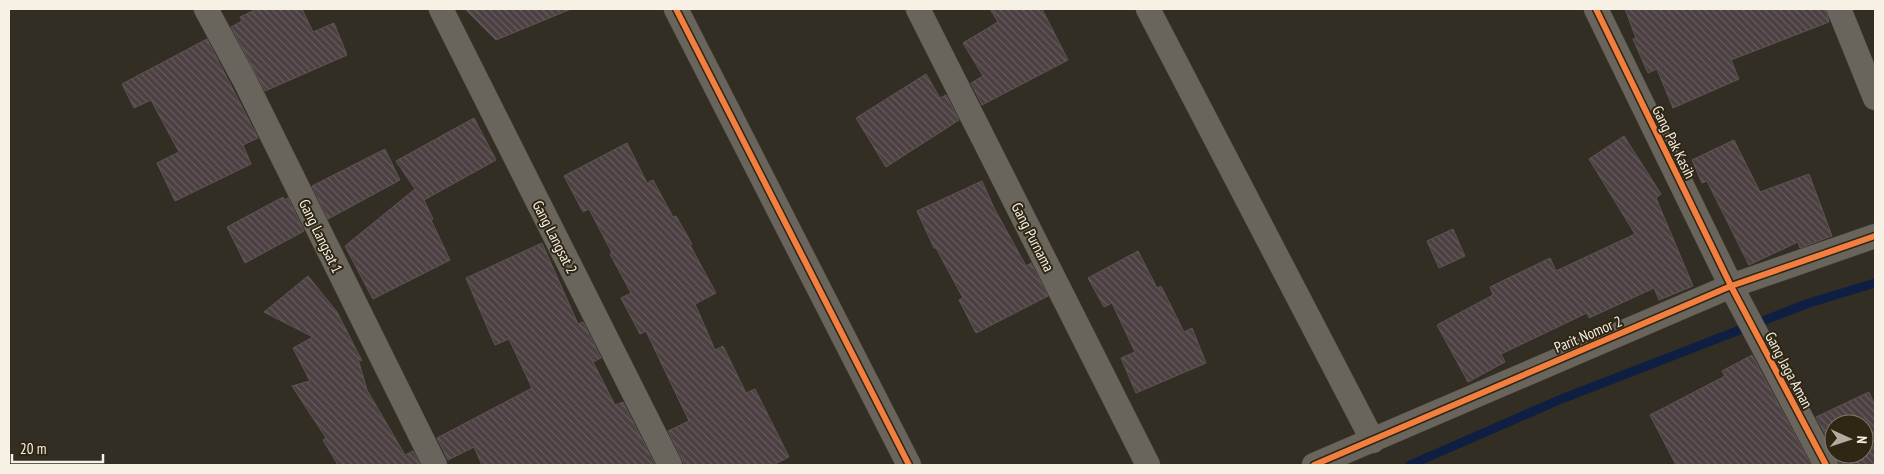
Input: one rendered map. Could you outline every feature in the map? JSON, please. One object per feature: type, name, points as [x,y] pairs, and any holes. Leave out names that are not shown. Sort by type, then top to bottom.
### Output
[{"type":"street","name":"Gang Langsat 1","points":[[206,9],[245,81],[434,465]]},
{"type":"street","name":"Gang Langsat 2","points":[[441,9],[670,465]]},
{"type":"street","points":[[676,9],[909,465]]},
{"type":"street","name":"Gang Purnama","points":[[918,9],[1148,465]]},
{"type":"street","points":[[1148,9],[1373,441]]},
{"type":"street","name":"Gang Pak Kasih","points":[[1596,9],[1731,287]]},
{"type":"street","points":[[1838,9],[1875,98]]},
{"type":"street","name":"Parit Nomor 2","points":[[1314,465],[1731,287],[1875,236]]},
{"type":"street","name":"Gang Jaga Aman","points":[[1731,287],[1826,465]]},
{"type":"building","points":[[257,9],[302,9],[313,32],[334,23],[347,55],[265,91],[231,27],[242,21],[240,17]]},
{"type":"building","points":[[465,9],[571,9],[496,40]]},
{"type":"building","points":[[990,9],[1042,9],[1068,60],[982,105],[971,83],[983,76],[963,43],[998,22]]},
{"type":"building","points":[[1625,9],[1826,9],[1829,22],[1731,60],[1739,79],[1673,108],[1657,69],[1648,73],[1633,39],[1636,38]]},
{"type":"building","points":[[207,39],[258,138],[243,145],[251,164],[175,201],[157,163],[179,152],[151,100],[134,108],[122,84]]},
{"type":"building","points":[[926,74],[940,98],[946,95],[959,120],[886,167],[856,118]]},
{"type":"building","points":[[474,118],[496,160],[424,200],[433,219],[431,220],[450,260],[373,299],[345,246],[415,189],[396,161]]},
{"type":"building","points":[[1624,136],[1661,194],[1656,198],[1693,286],[1659,300],[1654,288],[1589,318],[1587,313],[1501,354],[1505,362],[1468,382],[1437,325],[1493,295],[1490,287],[1550,258],[1556,271],[1635,234],[1589,159]]},
{"type":"building","points":[[1734,140],[1760,192],[1809,174],[1832,236],[1800,248],[1798,242],[1749,265],[1707,181],[1702,183],[1692,160]]},
{"type":"building","points":[[627,143],[647,183],[653,180],[673,217],[676,216],[716,293],[695,304],[715,350],[723,346],[746,393],[755,389],[789,457],[773,465],[684,465],[668,431],[689,421],[646,331],[640,334],[621,298],[631,293],[610,254],[612,253],[589,209],[583,212],[564,176]]},
{"type":"building","points":[[385,149],[400,180],[328,219],[312,186]]},
{"type":"building","points":[[982,181],[994,208],[1026,266],[1031,263],[1048,296],[976,333],[959,300],[963,298],[936,248],[934,248],[917,211]]},
{"type":"building","points":[[283,197],[284,200],[288,198],[304,231],[245,263],[227,227]]},
{"type":"building","points":[[1453,229],[1465,256],[1439,268],[1427,241]]},
{"type":"building","points":[[542,243],[578,324],[583,322],[601,358],[593,362],[615,405],[623,402],[655,465],[482,465],[474,447],[448,460],[437,438],[532,388],[509,339],[495,345],[466,278]]},
{"type":"building","points":[[1138,251],[1157,288],[1161,286],[1184,332],[1192,328],[1206,363],[1136,393],[1121,358],[1135,352],[1112,303],[1104,307],[1088,278]]},
{"type":"building","points":[[308,276],[337,312],[362,361],[358,359],[367,390],[405,455],[413,451],[420,465],[338,465],[323,440],[326,438],[292,386],[310,381],[293,348],[313,337],[264,312]]},
{"type":"building","points":[[1752,355],[1811,465],[1676,465],[1650,415],[1725,376],[1722,371]]},
{"type":"building","points":[[1869,392],[1875,406],[1875,465],[1840,464],[1874,464],[1874,414],[1824,414],[1824,432],[1816,417]]},
{"type":"waterway","points":[[1410,465],[1559,400],[1809,303],[1875,283]]},
{"type":"cycle path","points":[[676,9],[909,465]]},
{"type":"cycle path","points":[[1596,9],[1732,288],[1826,465]]},
{"type":"cycle path","points":[[1314,465],[1731,286],[1875,236]]}]
